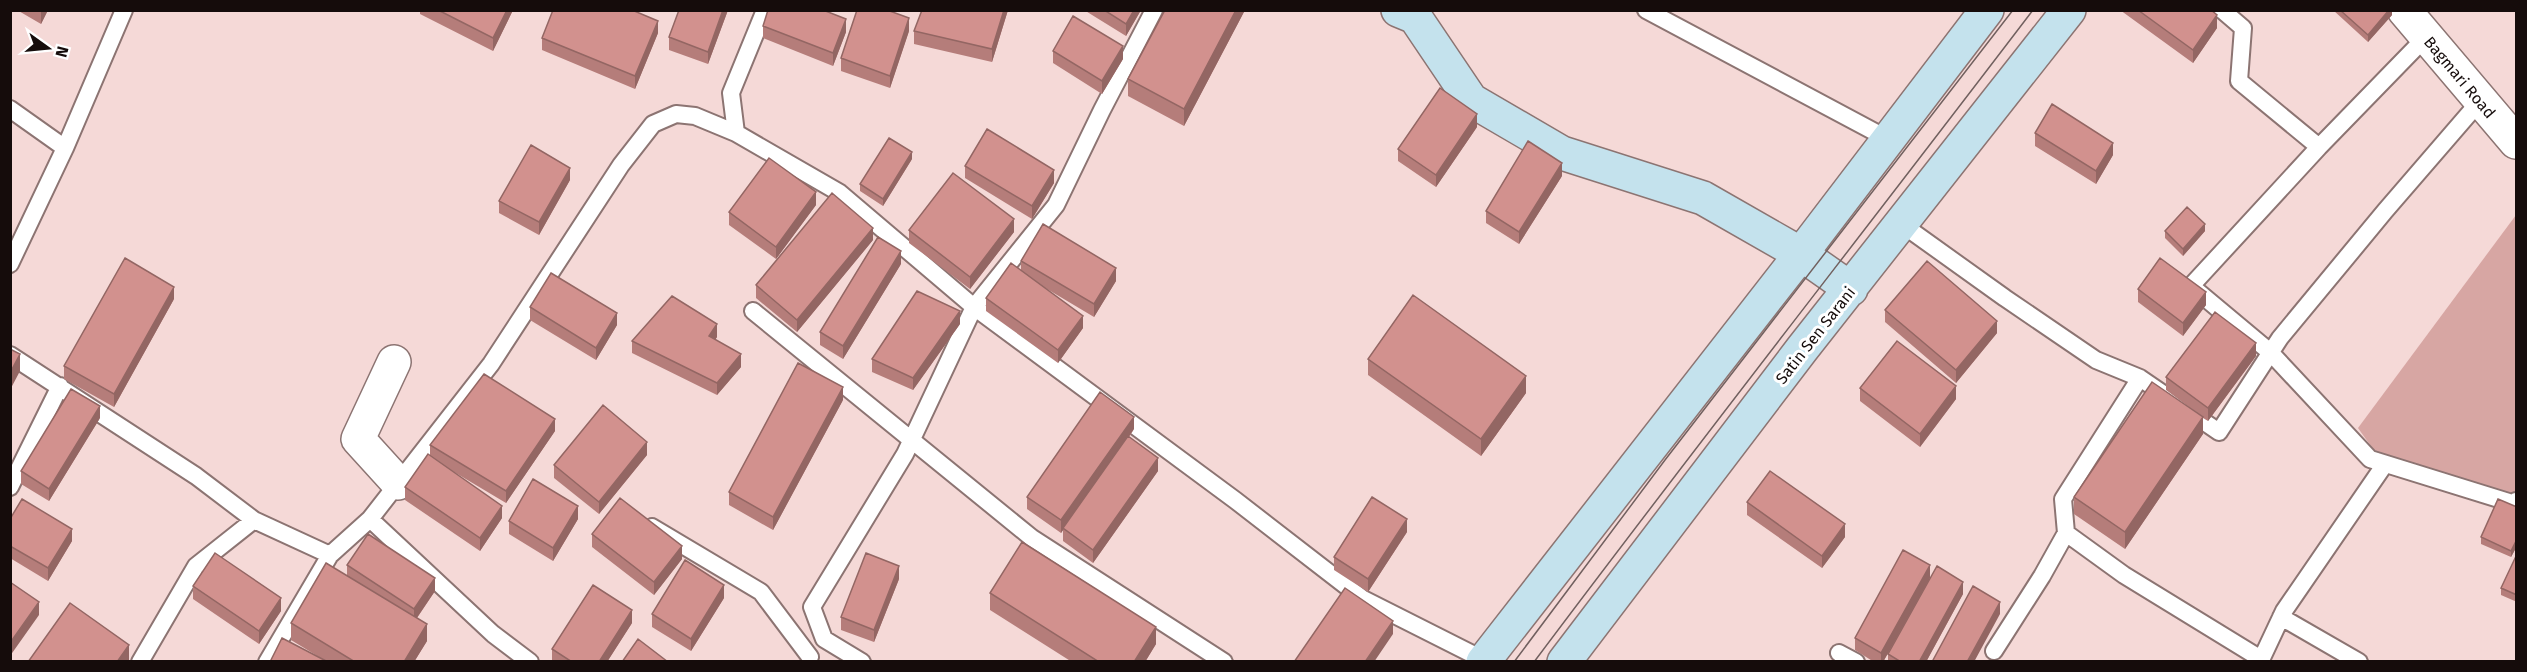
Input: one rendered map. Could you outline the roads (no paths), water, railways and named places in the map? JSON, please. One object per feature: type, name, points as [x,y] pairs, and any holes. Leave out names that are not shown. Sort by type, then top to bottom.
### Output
[{"type":"main road","points":[[1398,10],[1415,17],[1471,100],[1563,153],[1703,198],[1801,255],[1851,289]]},
{"type":"main road","points":[[1484,661],[1801,255],[1987,10]]},
{"type":"main road","name":"Satin Sen Sarani","points":[[1564,662],[2069,10]]},
{"type":"street","name":"Bagmari Road","points":[[2404,10],[2517,142]]},
{"type":"street","points":[[394,362],[358,439],[398,483]]},
{"type":"lane","points":[[10,264],[65,148],[124,10]]},
{"type":"lane","points":[[736,133],[731,93],[765,10]]},
{"type":"lane","points":[[862,662],[824,639],[812,607],[912,440],[974,307],[1056,205],[1154,10]]},
{"type":"lane","points":[[1646,10],[1888,140]]},
{"type":"lane","points":[[2222,10],[2243,28],[2239,81],[2319,147]]},
{"type":"lane","points":[[2426,38],[2319,147],[2191,286],[2270,352],[2370,459],[2515,504],[2517,501]]},
{"type":"lane","points":[[1902,225],[2096,360],[2139,378],[2219,432],[2270,352],[2385,211],[2480,101]]},
{"type":"lane","points":[[10,109],[65,148]]},
{"type":"lane","points":[[267,662],[330,555],[370,519],[491,364],[621,165],[653,124],[676,114],[695,116],[736,133],[840,193],[974,307],[1235,500],[1364,599],[1484,661]]},
{"type":"lane","points":[[753,311],[1032,538],[1224,662]]},
{"type":"lane","points":[[10,355],[196,476],[254,520],[330,555]]},
{"type":"lane","points":[[1994,651],[2042,576],[2066,532],[2063,499],[2139,378]]},
{"type":"lane","points":[[10,487],[60,386]]},
{"type":"lane","points":[[2066,532],[2124,575],[2261,660],[2280,617],[2385,464]]},
{"type":"lane","points":[[633,515],[761,592],[809,659],[824,639]]},
{"type":"lane","points":[[370,519],[493,634],[530,662]]},
{"type":"lane","points":[[140,662],[196,566],[254,520]]},
{"type":"lane","points":[[2280,617],[2359,662]]},
{"type":"lane","points":[[1839,653],[1856,662]]},
{"type":"tram line","points":[[1514,662],[1665,460],[2013,10]]},
{"type":"tram line","points":[[1534,662],[2033,10]]}]
